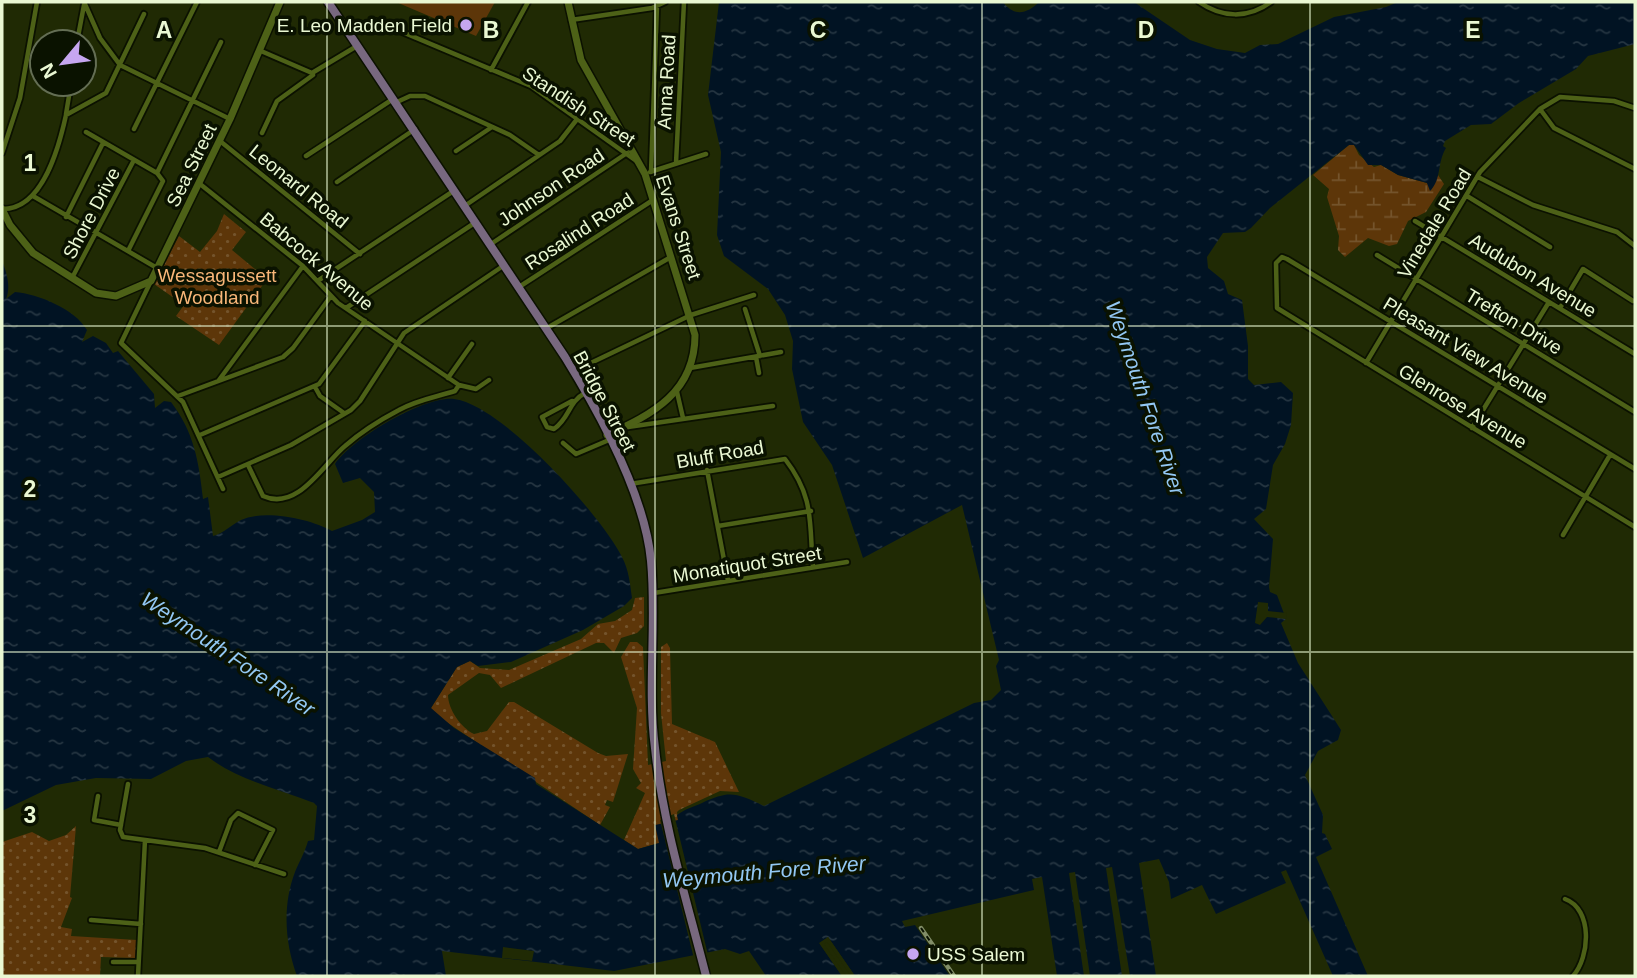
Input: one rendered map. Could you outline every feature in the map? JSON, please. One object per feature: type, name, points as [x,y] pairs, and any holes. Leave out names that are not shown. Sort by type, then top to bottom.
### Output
[{"type":"main road","name":"Bridge Street","points":[[328,2],[456,190],[574,371],[630,484],[647,533],[653,593],[652,701],[655,751],[706,976]]},
{"type":"street","points":[[2,153],[20,98],[37,2]]},
{"type":"street","name":"Sea Street","points":[[178,396],[123,347],[122,338],[200,184],[261,51],[280,2]]},
{"type":"street","points":[[491,70],[528,2]]},
{"type":"street","name":"Evans Street","points":[[568,2],[581,60],[638,163],[648,173],[653,199],[691,315],[695,345],[690,368],[677,392],[659,409],[608,438]]},
{"type":"street","points":[[571,20],[657,6],[665,2]]},
{"type":"street","name":"Anna Road","points":[[676,163],[684,2]]},
{"type":"street","points":[[1199,2],[1219,12],[1239,15],[1257,10],[1270,2]]},
{"type":"street","points":[[80,28],[84,3]]},
{"type":"street","points":[[84,3],[106,50],[120,65],[230,119]]},
{"type":"street","points":[[134,130],[194,3]]},
{"type":"street","points":[[657,6],[648,173],[706,154]]},
{"type":"street","points":[[65,115],[78,106],[102,97],[144,14]]},
{"type":"street","name":"Standish Street","points":[[348,30],[376,21],[531,86],[638,163]]},
{"type":"street","points":[[156,173],[221,42]]},
{"type":"street","points":[[262,133],[277,101],[358,45]]},
{"type":"street","points":[[261,51],[303,72],[317,72]]},
{"type":"street","points":[[306,156],[395,100],[410,96],[425,96],[493,127],[540,155]]},
{"type":"street","points":[[1635,108],[1614,101],[1560,97],[1540,109],[1555,128],[1635,169]]},
{"type":"street","points":[[78,106],[69,98],[47,169],[33,196],[15,207],[2,209],[10,225],[33,253],[96,293],[109,297],[151,282]]},
{"type":"street","name":"Vinedale Road","points":[[1366,363],[1478,177],[1496,153],[1540,109]]},
{"type":"street","points":[[466,205],[564,137],[578,118]]},
{"type":"street","points":[[456,151],[493,127]]},
{"type":"street","points":[[337,182],[415,129]]},
{"type":"street","points":[[86,132],[156,173],[162,185],[128,251]]},
{"type":"street","name":"Leonard Road","points":[[220,141],[360,254]]},
{"type":"street","points":[[66,217],[103,143]]},
{"type":"street","name":"Johnson Road","points":[[491,244],[627,153]]},
{"type":"street","name":"Shore Drive","points":[[72,278],[134,160]]},
{"type":"street","points":[[1478,177],[1533,205],[1618,232],[1635,246]]},
{"type":"street","name":"Babcock Avenue","points":[[200,184],[303,266],[346,308],[459,385]]},
{"type":"street","points":[[319,280],[456,190]]},
{"type":"street","points":[[33,196],[158,268]]},
{"type":"street","points":[[1467,196],[1549,247]]},
{"type":"street","name":"Rosalind Road","points":[[519,287],[653,199]]},
{"type":"street","name":"Audubon Avenue","points":[[1415,220],[1635,354]]},
{"type":"street","points":[[346,308],[477,222]]},
{"type":"street","name":"Trefton Drive","points":[[1377,255],[1635,412]]},
{"type":"street","points":[[547,328],[671,257]]},
{"type":"street","name":"Glenrose Avenue","points":[[1282,257],[1274,270],[1277,308],[1635,527]]},
{"type":"street","name":"Pleasant View Avenue","points":[[1282,257],[1635,469]]},
{"type":"street","points":[[218,477],[291,445],[345,413],[360,401],[409,329],[505,264]]},
{"type":"street","points":[[219,380],[303,266]]},
{"type":"street","points":[[1560,308],[1583,269],[1633,301]]},
{"type":"street","points":[[574,371],[691,315],[754,295]]},
{"type":"street","points":[[223,488],[200,435],[178,396],[272,362],[288,353],[331,296]]},
{"type":"street","points":[[1472,428],[1549,302]]},
{"type":"street","points":[[745,309],[758,356],[759,373]]},
{"type":"street","points":[[200,435],[314,387],[324,380],[365,321]]},
{"type":"street","points":[[448,378],[472,344]]},
{"type":"street","points":[[690,368],[781,352]]},
{"type":"street","points":[[248,465],[263,496],[273,499],[290,496],[314,479],[335,455],[399,410],[454,392],[459,385],[476,389],[489,380]]},
{"type":"street","points":[[314,387],[320,396],[345,413]]},
{"type":"street","points":[[572,401],[563,423],[554,429],[547,427],[542,417],[586,392]]},
{"type":"street","points":[[677,392],[683,418]]},
{"type":"street","points":[[622,428],[773,406]]},
{"type":"street","points":[[563,443],[576,454],[608,438]]},
{"type":"street","points":[[1563,535],[1610,455]]},
{"type":"street","name":"Bluff Road","points":[[630,484],[785,459],[802,488],[811,511],[813,567]]},
{"type":"street","points":[[707,470],[728,581]]},
{"type":"street","points":[[718,526],[811,511]]},
{"type":"street","name":"Monatiquot Street","points":[[653,593],[847,562]]},
{"type":"street","points":[[128,784],[121,835],[219,852],[284,874]]},
{"type":"street","points":[[98,796],[94,820],[121,825]]},
{"type":"street","points":[[219,852],[231,820],[239,814],[273,830],[256,865]]},
{"type":"street","points":[[138,976],[145,840]]},
{"type":"street","points":[[1565,899],[1576,905],[1584,919],[1583,955],[1573,976]]},
{"type":"street","points":[[91,920],[141,924]]},
{"type":"street","points":[[113,962],[138,962]]},
{"type":"green space","name":"E. Leo Madden Field","points":[[396,2],[495,2],[476,36]]},
{"type":"green space","points":[[1349,145],[1354,145],[1359,155],[1374,167],[1381,165],[1398,175],[1427,183],[1431,190],[1438,175],[1444,184],[1426,212],[1408,221],[1397,244],[1389,246],[1368,238],[1345,257],[1338,250],[1339,236],[1327,197],[1329,189],[1313,175]]},
{"type":"green space","name":"Wessagussett Woodland","points":[[224,214],[246,232],[232,250],[267,279],[219,345],[176,316],[184,305],[154,284],[179,236],[200,252],[217,231]]},
{"type":"green space","points":[[644,597],[644,626],[637,633],[621,638],[614,653],[604,643],[596,643],[501,688],[490,675],[479,673],[448,695],[456,718],[474,734],[487,731],[509,702],[514,702],[598,753],[606,756],[628,754],[613,802],[607,800],[605,805],[610,807],[600,825],[433,713],[431,708],[457,667],[470,661],[480,668],[509,670],[581,639],[598,624],[615,621],[632,610],[635,598]]},
{"type":"green space","points":[[630,642],[637,642],[643,647],[648,765],[666,761],[661,713],[661,647],[667,643],[670,648],[672,724],[715,742],[739,792],[720,791],[679,810],[678,820],[659,843],[638,849],[624,840],[645,793],[636,788],[641,783],[633,769],[637,708],[621,657]]},
{"type":"green space","points":[[76,826],[72,898],[61,927],[72,929],[71,936],[137,940],[136,958],[101,957],[100,976],[2,976],[2,842],[32,832],[49,841],[66,835]]},
{"type":"water","name":"Weymouth Fore River","points":[[719,2],[1003,2],[1012,10],[1021,12],[1039,2],[1134,2],[1190,40],[1217,49],[1245,53],[1260,45],[1278,44],[1334,17],[1386,7],[1398,2],[1635,2],[1635,44],[1588,56],[1576,69],[1519,103],[1491,124],[1471,125],[1445,141],[1443,146],[1446,148],[1438,176],[1430,191],[1427,183],[1398,175],[1381,165],[1368,165],[1354,145],[1349,145],[1270,208],[1251,228],[1245,232],[1223,233],[1207,257],[1208,268],[1224,281],[1228,294],[1242,300],[1248,346],[1248,379],[1254,385],[1281,382],[1293,393],[1291,425],[1285,444],[1273,465],[1266,509],[1254,519],[1273,539],[1269,587],[1270,592],[1277,595],[1286,619],[1281,623],[1298,663],[1341,730],[1338,740],[1318,751],[1305,775],[1323,815],[1322,833],[1332,849],[1316,857],[1368,976],[1333,976],[1286,870],[1281,872],[1286,883],[1216,914],[1202,885],[1171,899],[1169,882],[1159,859],[1139,863],[1156,976],[1130,976],[1112,867],[1106,868],[1122,976],[1090,976],[1075,872],[1069,873],[1084,976],[1057,976],[1042,877],[1032,879],[1034,890],[902,921],[905,927],[915,925],[950,976],[855,976],[828,937],[820,944],[842,976],[766,976],[749,951],[740,954],[725,949],[614,971],[442,951],[446,976],[297,976],[288,938],[288,898],[308,841],[314,840],[317,806],[314,803],[245,778],[208,757],[186,761],[151,779],[96,778],[56,785],[2,811],[2,261],[8,280],[6,299],[15,292],[24,293],[65,309],[87,330],[82,342],[93,336],[106,343],[113,353],[118,351],[154,394],[155,408],[164,401],[171,402],[185,425],[194,448],[203,499],[208,497],[213,536],[241,520],[262,515],[287,517],[332,531],[362,520],[375,512],[374,492],[360,478],[343,483],[335,464],[356,443],[389,421],[425,404],[441,400],[454,399],[474,406],[497,420],[548,464],[611,538],[626,567],[632,598],[624,606],[583,630],[511,662],[478,666],[470,661],[457,667],[431,708],[454,728],[535,778],[536,784],[638,849],[659,843],[655,825],[678,820],[677,815],[689,808],[727,795],[739,796],[764,806],[974,703],[991,700],[1001,690],[996,666],[999,660],[962,505],[863,558],[832,465],[803,422],[792,369],[793,341],[785,315],[768,289],[724,256],[717,235],[721,152],[708,95]]},
{"type":"pier","points":[[1258,602],[1268,603],[1268,611],[1287,613],[1286,619],[1267,617],[1260,625],[1255,623]]},
{"type":"pier","points":[[674,814],[708,955],[694,959],[660,820]]},
{"type":"pier","points":[[828,937],[855,976],[851,976],[827,942],[824,944],[846,976],[842,976],[819,943]]},
{"type":"pier","points":[[503,947],[534,951],[532,961],[502,958]]},
{"type":"railway","points":[[921,928],[954,976]]},
{"type":"place","name":"E. Leo Madden Field","points":[[466,25]]},
{"type":"place","name":"USS Salem","points":[[913,954]]}]
